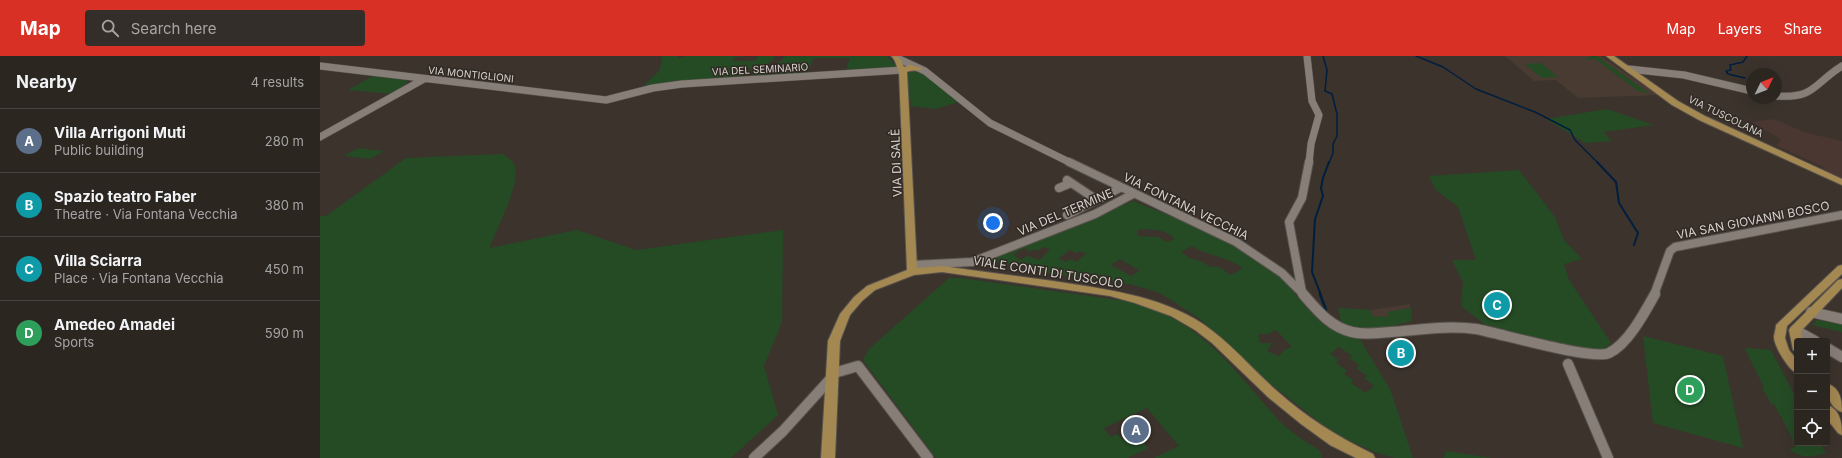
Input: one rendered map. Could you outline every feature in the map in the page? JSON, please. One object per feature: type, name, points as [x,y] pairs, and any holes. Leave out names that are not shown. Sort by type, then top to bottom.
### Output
[{"type":"main road","name":"VIA TUSCOLANA","points":[[1609,56],[1634,71],[1648,84],[1715,126],[1842,182]]},
{"type":"main road","name":"VIA DI SALÈ","points":[[896,57],[903,70],[912,269]]},
{"type":"main road","points":[[903,70],[919,68]]},
{"type":"main road","points":[[1794,365],[1784,351],[1779,338],[1782,325],[1842,268]]},
{"type":"main road","points":[[828,458],[834,374],[834,341],[845,314],[858,299],[872,288],[912,269]]},
{"type":"main road","name":"VIALE CONTI DI TUSCOLO","points":[[912,269],[942,269],[1110,293],[1150,304],[1175,313],[1199,327],[1216,340],[1267,390],[1305,421],[1335,441],[1368,458]]},
{"type":"main road","points":[[1795,338],[1794,330],[1842,282]]},
{"type":"main road","points":[[1830,392],[1842,407]]},
{"type":"main road","points":[[1830,414],[1842,430]]},
{"type":"street","points":[[1302,292],[1289,222],[1302,198],[1319,115],[1312,101],[1307,56]]},
{"type":"street","name":"VIA FONTANA VECCHIA","points":[[896,57],[919,68],[990,123],[1120,188],[1231,239],[1275,268],[1302,292],[1330,322],[1341,329],[1356,334],[1449,328],[1476,329],[1587,354],[1608,354],[1616,348],[1638,325],[1655,294],[1670,251]]},
{"type":"street","name":"VIA MONTIGLIONI","points":[[320,66],[594,99],[619,98]]},
{"type":"street","points":[[1782,96],[1806,95],[1832,72],[1842,66]]},
{"type":"street","name":"VIA DEL SEMINARIO","points":[[619,98],[653,88],[682,84],[903,70]]},
{"type":"street","points":[[1634,71],[1652,74],[1690,76],[1746,90]]},
{"type":"street","points":[[1648,84],[1646,79],[1652,74]]},
{"type":"street","points":[[403,91],[412,84],[412,79],[408,77]]},
{"type":"street","points":[[320,137],[424,79]]},
{"type":"street","points":[[1059,188],[1069,182],[1097,200]]},
{"type":"street","points":[[1067,215],[1120,188]]},
{"type":"street","name":"VIA DEL TERMINE","points":[[912,269],[972,262],[981,259],[1095,214],[1133,194]]},
{"type":"street","points":[[1084,206],[1095,214]]},
{"type":"street","name":"VIA SAN GIOVANNI BOSCO","points":[[1670,251],[1673,248],[1685,244],[1842,216]]},
{"type":"street","points":[[1811,312],[1842,319]]},
{"type":"street","points":[[1794,330],[1809,338]]},
{"type":"street","points":[[1830,350],[1842,357]]},
{"type":"street","points":[[1568,364],[1608,458]]},
{"type":"street","points":[[754,458],[783,431],[834,374],[858,366],[928,458]]},
{"type":"shaded area","points":[[1505,56],[1601,56],[1658,95],[1578,98],[1556,80],[1534,81]]},
{"type":"shaded area","points":[[1774,119],[1807,133],[1842,141],[1842,178],[1821,169],[1824,167],[1779,147],[1777,145],[1781,141],[1779,138],[1752,122]]},
{"type":"shaded area","points":[[1410,304],[1412,321],[1372,331],[1338,308],[1370,310]]},
{"type":"green space","points":[[662,56],[678,56],[678,58],[687,56],[748,56],[735,57],[733,61],[755,61],[758,56],[775,56],[773,61],[769,62],[767,69],[793,68],[794,64],[777,65],[778,62],[782,61],[784,56],[889,56],[887,58],[890,59],[899,69],[846,70],[850,58],[817,58],[813,59],[807,75],[756,77],[757,75],[752,75],[754,68],[718,70],[750,70],[747,77],[638,91],[660,70]]},
{"type":"green space","points":[[1589,56],[1597,56],[1650,94],[1638,91],[1595,59],[1587,60],[1584,58],[1591,58]]},
{"type":"green space","points":[[1541,63],[1558,77],[1542,78],[1525,64]]},
{"type":"green space","points":[[919,69],[950,94],[949,96],[959,102],[935,109],[910,106],[912,102],[909,100],[907,71]]},
{"type":"green space","points":[[381,76],[402,78],[407,81],[406,84],[394,94],[348,90],[371,77]]},
{"type":"green space","points":[[1607,109],[1654,125],[1603,132],[1612,141],[1585,143],[1546,119]]},
{"type":"green space","points":[[358,148],[384,151],[370,159],[344,156]]},
{"type":"green space","points":[[503,154],[513,162],[516,170],[515,180],[508,204],[490,248],[577,230],[636,250],[783,230],[782,322],[764,366],[778,415],[731,458],[320,458],[320,216],[326,216],[406,158]]},
{"type":"green space","points":[[1519,170],[1555,217],[1564,240],[1582,259],[1564,264],[1569,280],[1611,343],[1603,350],[1593,350],[1522,335],[1484,324],[1461,306],[1463,282],[1452,260],[1476,260],[1458,207],[1436,190],[1429,176]]},
{"type":"green space","points":[[1133,201],[1203,229],[1276,272],[1318,320],[1348,336],[1359,338],[1390,389],[1413,458],[1394,458],[1372,451],[1344,438],[1319,422],[1243,362],[1200,319],[1160,293],[1129,284],[1046,273],[1020,265],[984,261]],"holes":[[[1138,230],[1153,230],[1163,231],[1175,239],[1167,242],[1158,237],[1138,236]],[[1192,246],[1204,252],[1231,261],[1243,268],[1231,275],[1219,267],[1210,267],[1201,261],[1191,259],[1181,252]],[[1042,247],[1050,249],[1040,260],[1027,256],[1020,260],[1013,254],[1025,248],[1030,252],[1033,249],[1038,251]],[[1070,250],[1076,253],[1080,251],[1086,254],[1076,262],[1070,259],[1065,262],[1059,258]],[[1120,259],[1139,270],[1131,276],[1111,265]],[[1276,330],[1292,347],[1284,350],[1279,356],[1267,351],[1272,343],[1260,343],[1258,334],[1268,334]],[[1339,347],[1352,356],[1349,358],[1359,365],[1356,368],[1367,376],[1364,378],[1374,386],[1365,393],[1351,383],[1354,381],[1344,374],[1347,371],[1336,363],[1339,360],[1330,354]]]},
{"type":"green space","points":[[949,278],[961,278],[1126,301],[1164,314],[1195,332],[1209,344],[1222,356],[1277,419],[1292,432],[1320,451],[1322,458],[1154,458],[1179,446],[1147,408],[1104,428],[1110,437],[1118,434],[1122,439],[1135,433],[1148,448],[1128,458],[936,458],[863,360],[869,349]]},
{"type":"green space","points":[[1338,308],[1370,310],[1372,316],[1389,317],[1387,312],[1411,308],[1412,321],[1372,331],[1342,326]]},
{"type":"green space","points":[[1817,320],[1842,324],[1842,332],[1812,325]]},
{"type":"green space","points":[[1643,336],[1723,356],[1743,448],[1653,423]]},
{"type":"green space","points":[[1745,349],[1771,350],[1794,394],[1794,444],[1774,404],[1771,404],[1762,387],[1764,387]]},
{"type":"green space","points":[[1822,446],[1826,453],[1814,456],[1799,455],[1789,450],[1795,447]]},
{"type":"green space","points":[[1446,451],[1492,458],[1444,458]]},
{"type":"waterway","points":[[1323,56],[1327,70],[1325,91],[1332,94],[1337,114],[1337,136],[1333,144],[1333,153],[1329,163]]},
{"type":"waterway","points":[[1416,56],[1443,67],[1476,89],[1535,112],[1570,130],[1575,140],[1597,162]]},
{"type":"waterway","points":[[1745,78],[1728,74],[1726,71],[1731,70],[1730,65],[1743,62],[1747,56]]},
{"type":"waterway","points":[[1321,295],[1312,272],[1315,219],[1323,196],[1321,188],[1329,162]]},
{"type":"waterway","points":[[1597,162],[1616,182],[1619,203],[1638,233],[1634,245]]},
{"type":"waterway","points":[[1320,294],[1326,310]]},
{"type":"place","name":"Villa Sciarra","points":[[1497,305]]},
{"type":"place","name":"Spazio teatro Faber","points":[[1401,353]]},
{"type":"place","name":"Amedeo Amadei","points":[[1690,390]]},
{"type":"place","name":"Villa Arrigoni Muti","points":[[1136,430]]}]
